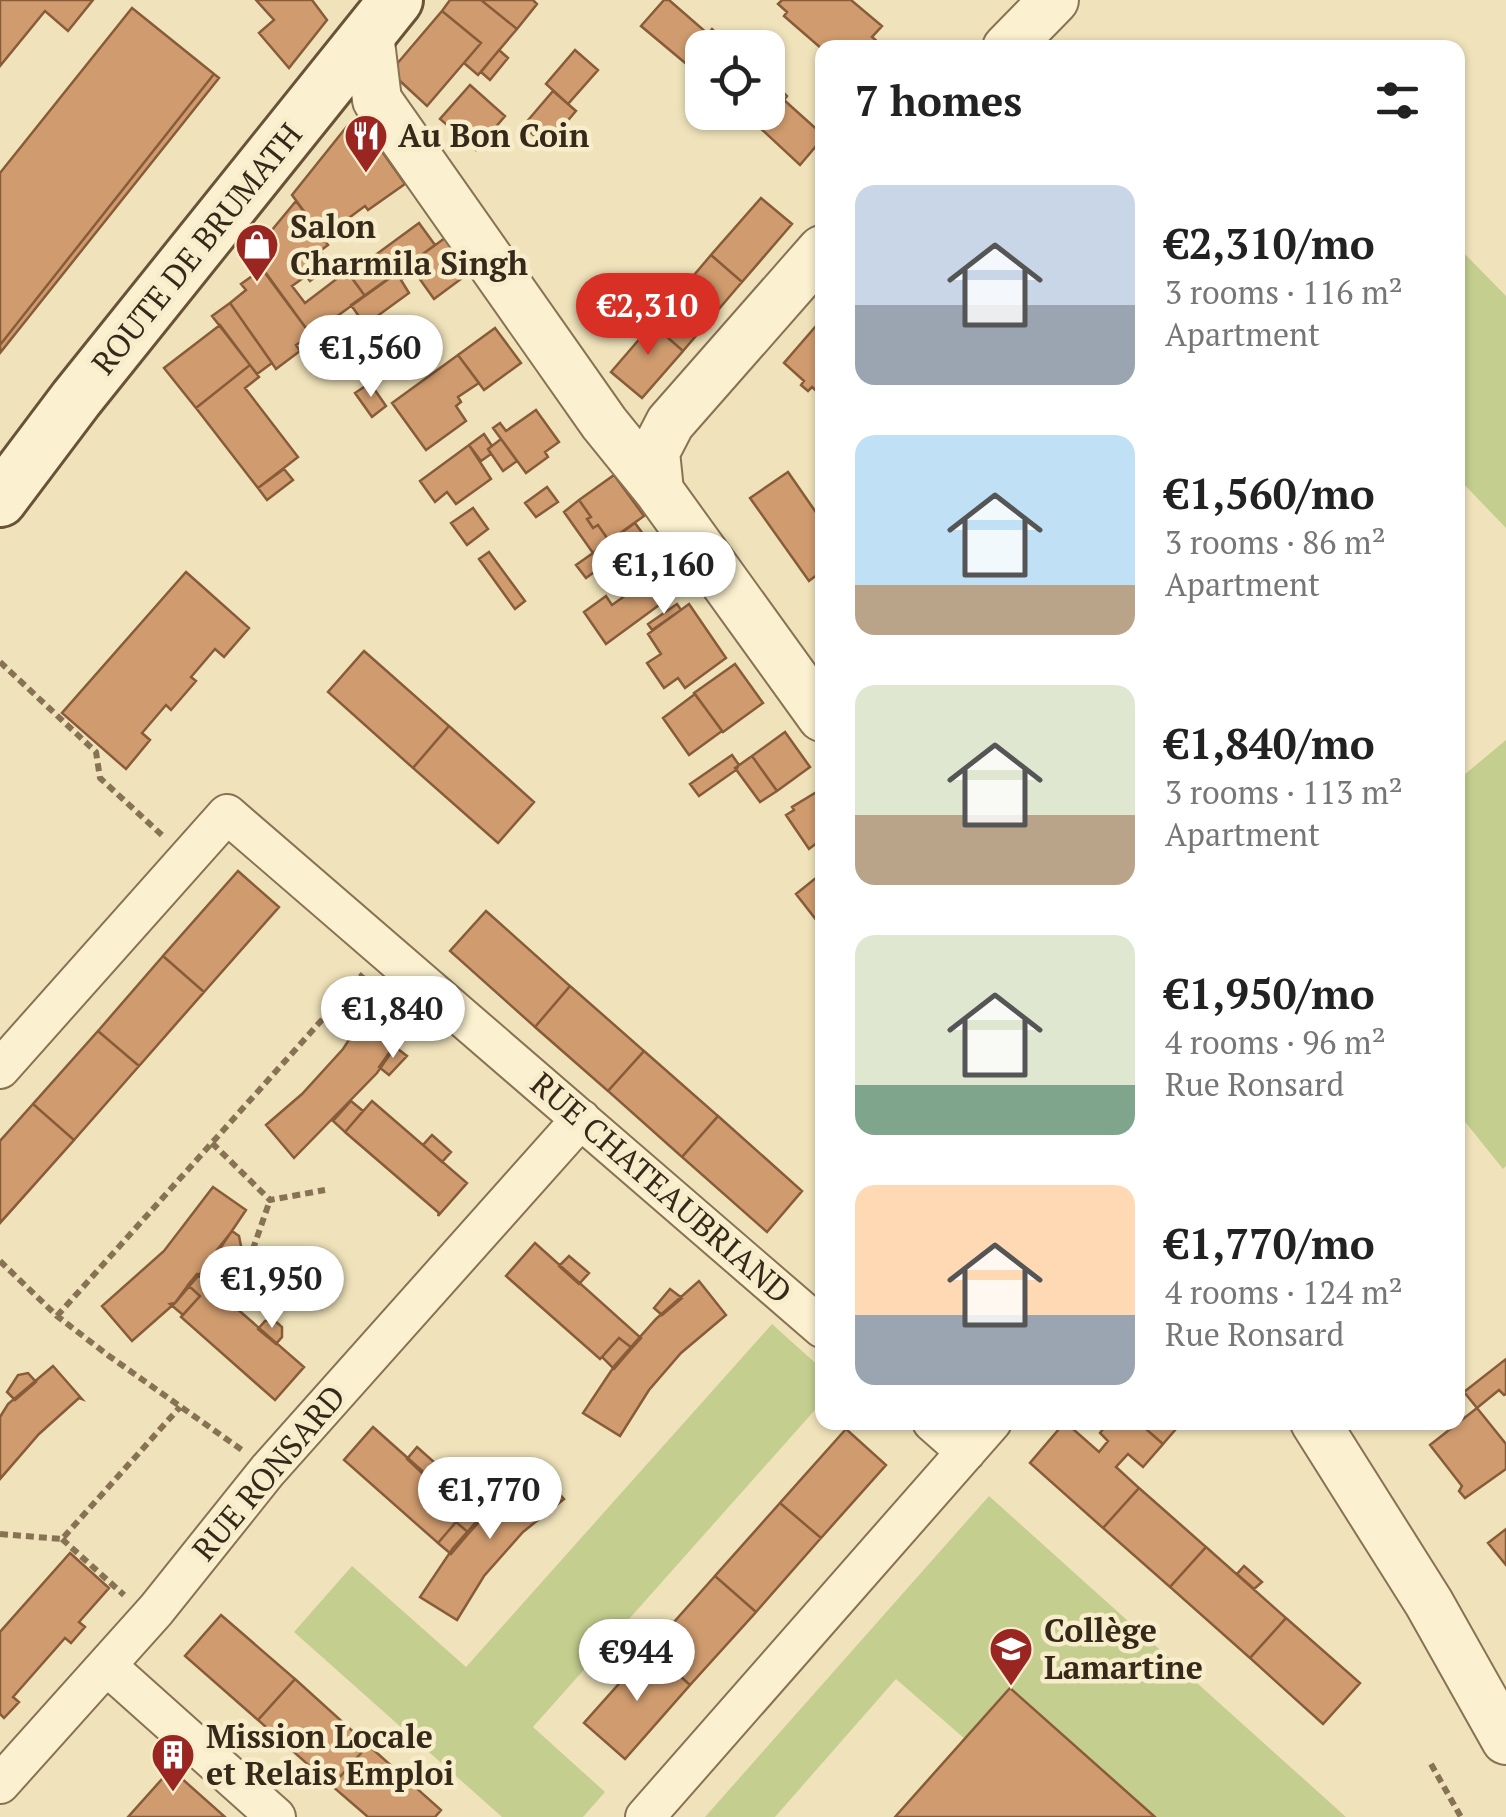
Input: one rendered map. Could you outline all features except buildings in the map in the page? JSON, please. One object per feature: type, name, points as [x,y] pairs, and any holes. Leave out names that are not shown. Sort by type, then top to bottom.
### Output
[{"type":"main road","name":"ROUTE DE BRUMATH","points":[[0,500],[374,11]]},
{"type":"street","points":[[1014,40],[1054,0]]},
{"type":"street","points":[[374,11],[377,100],[604,423],[659,491],[815,707]]},
{"type":"street","points":[[659,491],[655,452],[670,423],[815,258]]},
{"type":"street","name":"RUE CHATEAUBRIAND","points":[[187,859],[227,814],[815,1322]]},
{"type":"street","points":[[0,1069],[187,859]]},
{"type":"street","name":"RUE RONSARD","points":[[0,1784],[149,1617],[268,1470],[581,1120]]},
{"type":"street","points":[[941,1430],[966,1452]]},
{"type":"street","points":[[645,1817],[985,1430]]},
{"type":"street","points":[[1320,1430],[1429,1603],[1506,1740]]},
{"type":"street","points":[[107,1666],[276,1817]]},
{"type":"path","points":[[0,662],[96,752],[100,778],[187,859]]},
{"type":"path","points":[[57,1316],[385,950]]},
{"type":"path","points":[[212,1144],[270,1200]]},
{"type":"path","points":[[270,1200],[325,1190]]},
{"type":"path","points":[[264,1273],[252,1249],[270,1200]]},
{"type":"path","points":[[0,1260],[57,1316],[268,1470]]},
{"type":"path","points":[[62,1539],[180,1407]]},
{"type":"path","points":[[0,1534],[62,1539],[149,1617]]},
{"type":"path","points":[[1431,1764],[1461,1817]]},
{"type":"green space","points":[[1465,254],[1506,296],[1506,528],[1465,485]]},
{"type":"green space","points":[[1506,740],[1503,1169],[1465,1122],[1465,774]]},
{"type":"green space","points":[[772,1324],[815,1363],[815,1410],[533,1727],[605,1792],[583,1817],[502,1817],[294,1632],[352,1566],[466,1667]]},
{"type":"green space","name":"Collège Lamartine","points":[[989,1496],[1346,1817],[1155,1817],[1010,1688],[965,1739],[896,1679],[775,1817],[705,1817]]},
{"type":"place","name":"Au Bon Coin","points":[[366,174]]},
{"type":"place","name":"Salon Charmila Singh","points":[[257,283]]},
{"type":"place","name":"Collège Lamartine","points":[[1011,1687]]},
{"type":"place","name":"Mission Locale et Relais Emploi","points":[[173,1793]]}]
